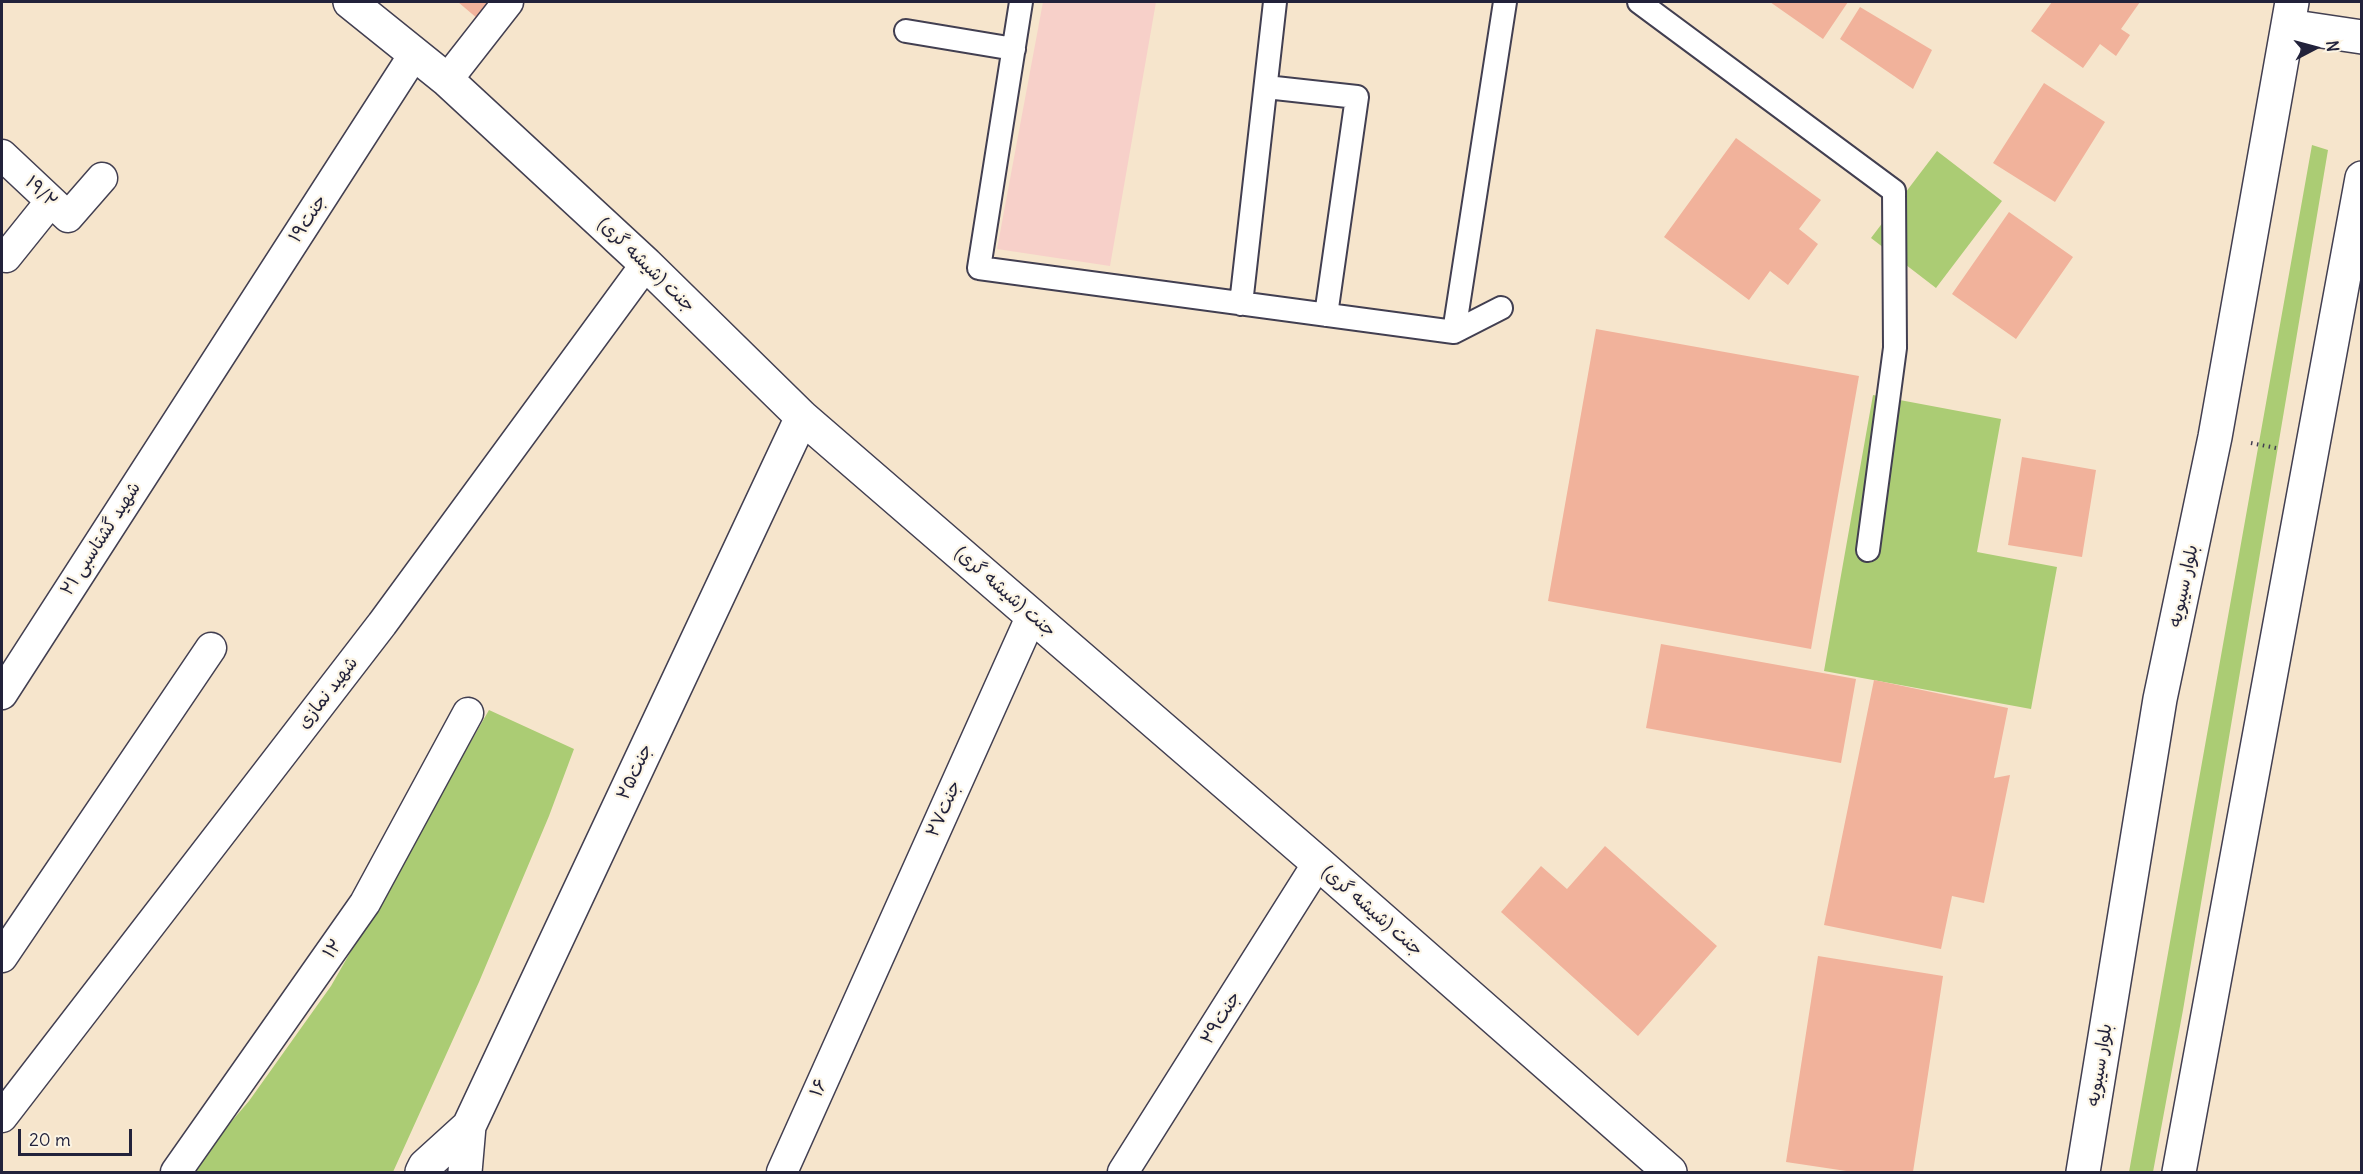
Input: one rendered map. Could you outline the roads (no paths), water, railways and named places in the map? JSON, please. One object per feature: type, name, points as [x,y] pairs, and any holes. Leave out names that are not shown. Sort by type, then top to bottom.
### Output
[{"type":"street","name":"جنت (شیشه گری)","points":[[350,2],[447,80],[646,264],[802,417],[1318,863],[1670,1173]]},
{"type":"street","points":[[447,80],[508,2]]},
{"type":"street","points":[[1021,2],[979,268],[1454,332],[1501,308]]},
{"type":"street","points":[[1241,304],[1275,2]]},
{"type":"street","points":[[1454,332],[1505,2]]},
{"type":"street","points":[[1639,2],[1894,190],[1895,348],[1868,549]]},
{"type":"street","points":[[2290,14],[2361,37]]},
{"type":"street","name":"بلوار سیبویه","points":[[2083,1173],[2160,699],[2215,437],[2290,14]]},
{"type":"street","points":[[906,31],[1014,49]]},
{"type":"street","name":"جنت۱۹","points":[[200,385],[415,53]]},
{"type":"street","points":[[1266,87],[1357,97],[1326,315]]},
{"type":"street","name":"۱۹/۲","points":[[2,155],[68,217],[102,178]]},
{"type":"street","points":[[2179,1173],[2312,453],[2359,213],[2361,178]]},
{"type":"street","points":[[6,257],[51,201]]},
{"type":"street","name":"شهید نمازی","points":[[2,1117],[382,624],[646,264]]},
{"type":"street","name":"شهید گشتاسبی ۲۱","points":[[2,694],[200,385]]},
{"type":"street","name":"جنت۲۵","points":[[469,1126],[802,417]]},
{"type":"street","name":"جنت۲۷","points":[[857,1002],[1032,615]]},
{"type":"street","points":[[2,957],[211,648]]},
{"type":"street","name":"۱۲","points":[[176,1173],[365,903],[468,713]]},
{"type":"street","name":"جنت۲۹","points":[[1123,1173],[1318,863]]},
{"type":"street","name":"۱۶","points":[[782,1173],[857,1002]]},
{"type":"street","points":[[422,1173],[425,1166],[469,1126]]},
{"type":"street","points":[[465,1173],[469,1126]]}]
